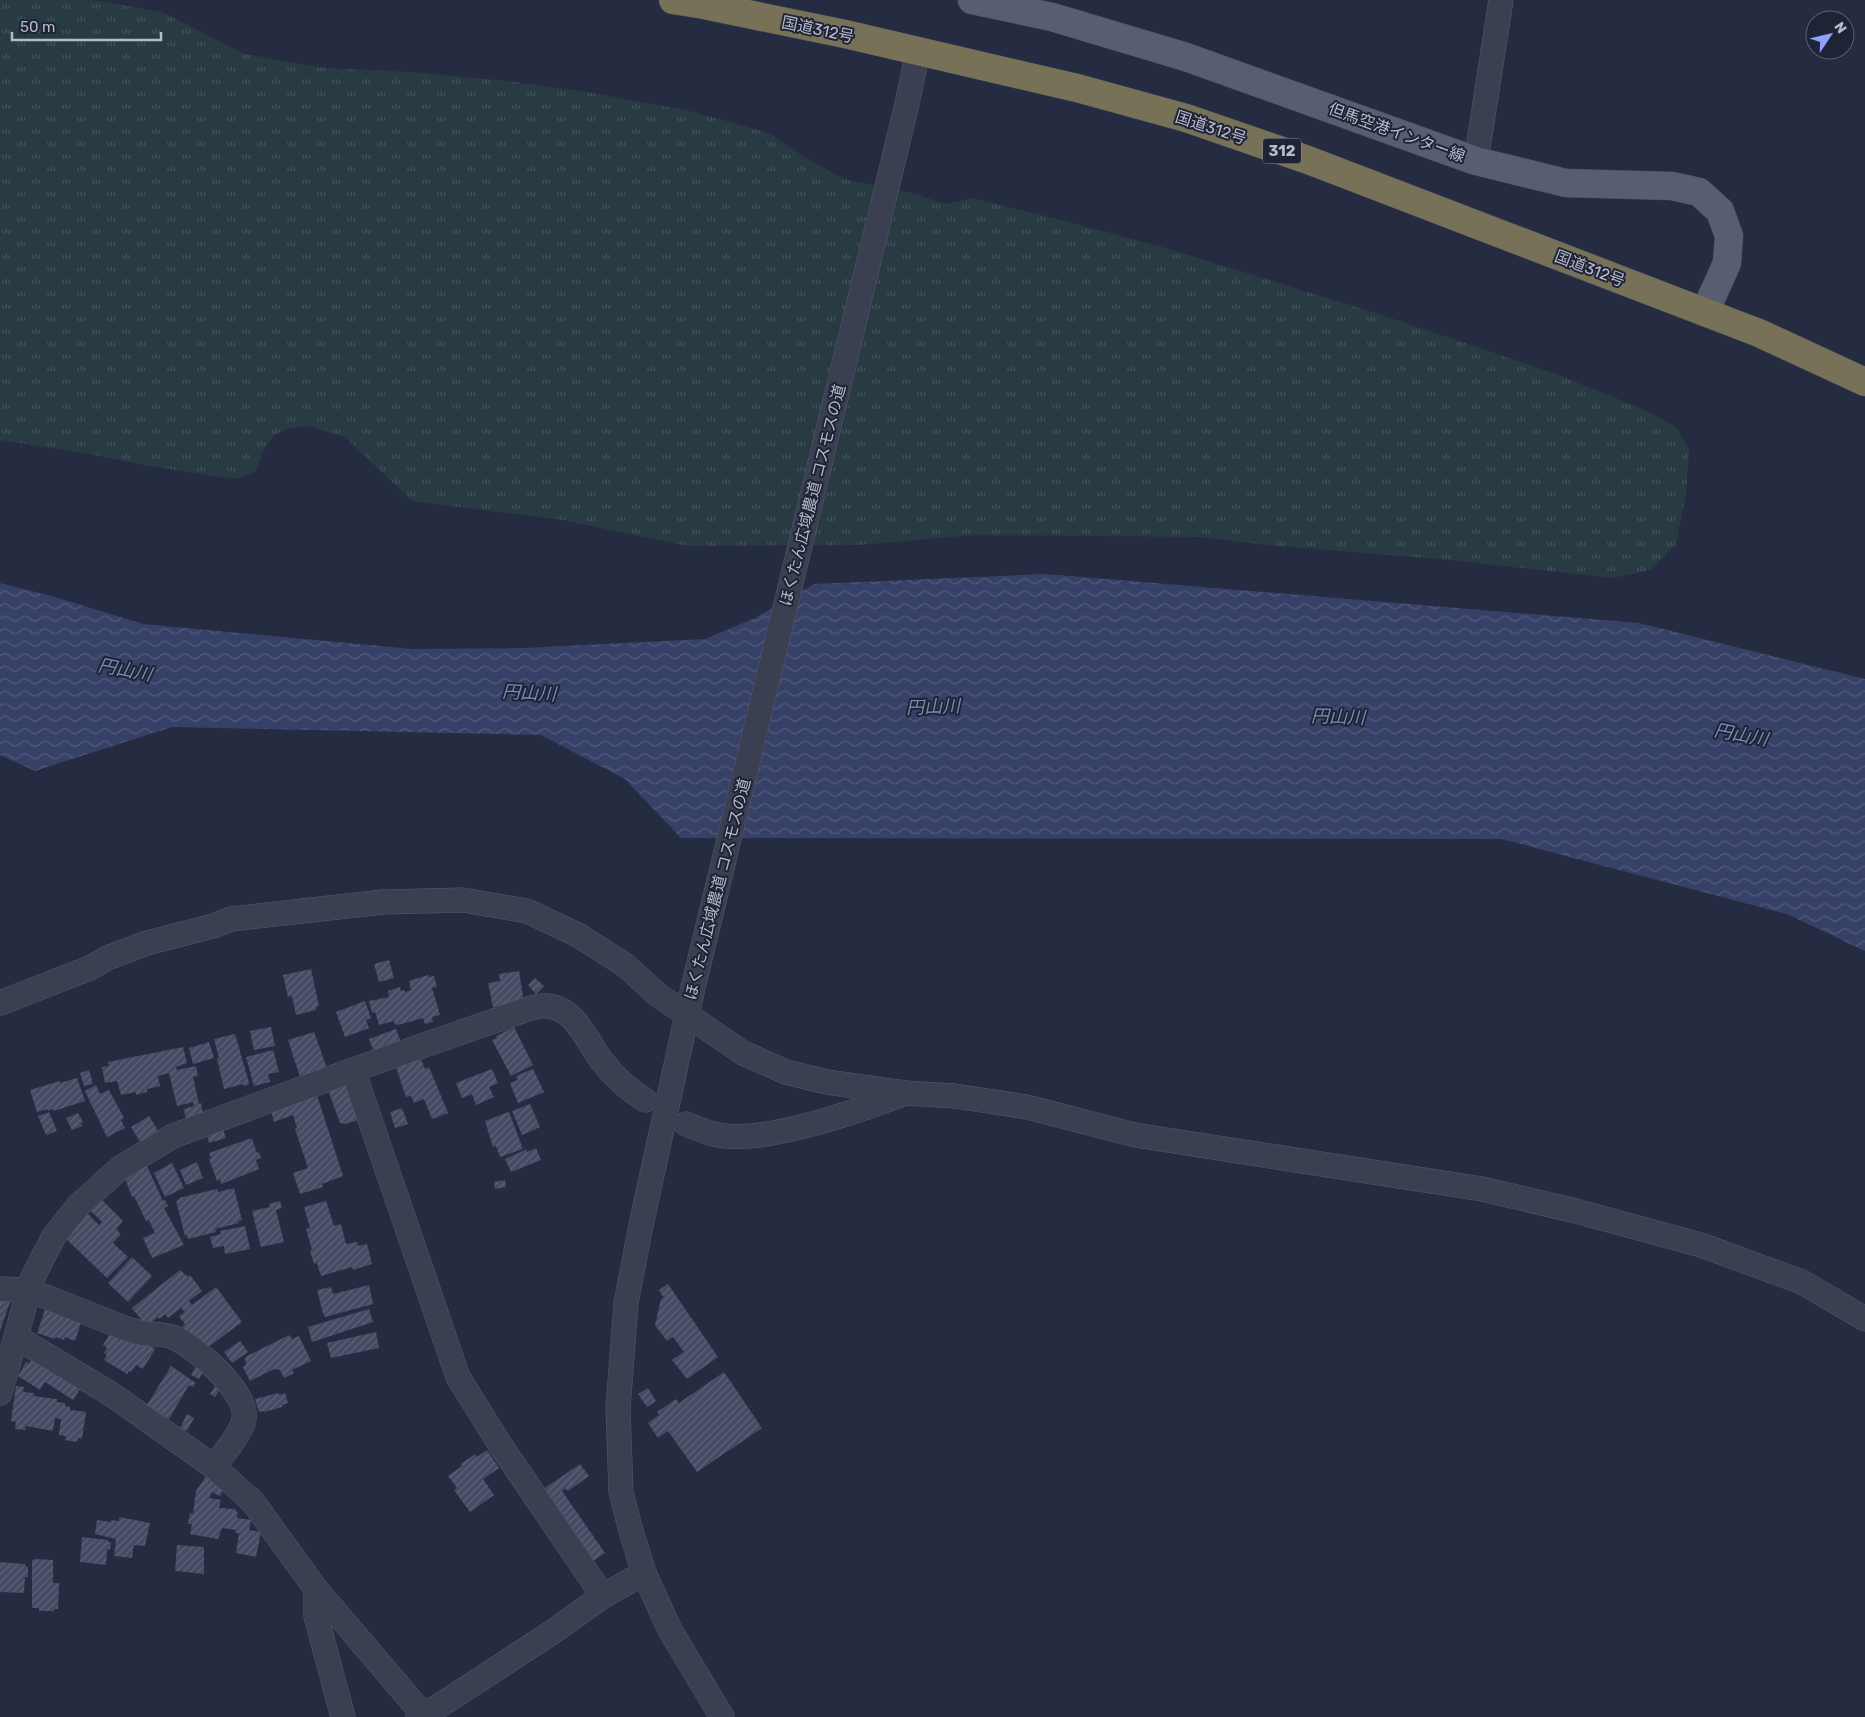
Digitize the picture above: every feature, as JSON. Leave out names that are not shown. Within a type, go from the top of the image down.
[{"type":"highway","name":"国道312号","points":[[673,0],[918,51],[1077,88],[1186,118],[1308,160],[1759,333],[1865,382]]},
{"type":"main road","name":"但馬空港インター線","points":[[972,0],[1052,17],[1186,56],[1476,161],[1566,183],[1672,186],[1699,192],[1720,211],[1729,236],[1727,263],[1704,312]]},
{"type":"street","points":[[1476,161],[1502,0]]},
{"type":"street","name":"ほくたん広域農道 コスモスの道","points":[[722,1717],[670,1630],[644,1573],[630,1531],[621,1492],[618,1409],[626,1303],[641,1224],[689,1003],[907,104],[918,51]]},
{"type":"street","points":[[0,1003],[90,968],[107,958],[148,943],[213,926],[231,919],[376,902],[463,900],[527,911],[578,934],[625,965],[658,995],[689,1003],[743,1053],[786,1072],[827,1082],[905,1093],[955,1096],[1027,1108],[1135,1135],[1482,1189],[1572,1210],[1702,1245],[1802,1282],[1865,1320]]},
{"type":"street","points":[[0,1393],[32,1278],[54,1236],[78,1206],[120,1168],[173,1136],[353,1070],[532,1008],[546,1006],[560,1009],[572,1018],[588,1038],[602,1061],[619,1081],[645,1100]]},
{"type":"street","points":[[353,1070],[458,1377],[499,1443],[603,1596]]},
{"type":"street","points":[[686,1124],[702,1131],[720,1135],[746,1136],[826,1119],[905,1093]]},
{"type":"street","points":[[0,1289],[29,1290],[127,1329],[141,1333],[174,1337],[192,1348],[221,1375],[236,1392],[242,1403],[244,1420],[241,1428],[214,1468]]},
{"type":"street","points":[[16,1337],[111,1394],[214,1468],[253,1502],[316,1590],[421,1714],[436,1708],[554,1631],[603,1596],[644,1573]]},
{"type":"street","points":[[316,1590],[316,1616],[343,1717]]},
{"type":"green space","points":[[0,0],[93,0],[162,12],[245,54],[323,68],[410,72],[498,80],[587,92],[690,111],[769,133],[804,157],[844,179],[911,193],[946,204],[972,198],[1062,220],[1169,249],[1385,316],[1556,374],[1645,410],[1676,427],[1689,449],[1686,494],[1676,544],[1651,570],[1613,578],[1450,560],[1267,545],[1200,537],[975,535],[858,545],[688,546],[563,520],[412,501],[345,437],[307,426],[287,429],[274,435],[263,451],[255,472],[235,479],[0,440]]},
{"type":"water","name":"円山川","points":[[1046,574],[1639,623],[1865,679],[1865,951],[1787,914],[1501,839],[681,838],[625,779],[541,735],[172,727],[35,771],[0,755],[0,583],[55,597],[143,624],[413,649],[525,648],[705,639],[755,618],[814,584]]},
{"type":"building","points":[[389,960],[394,978],[379,982],[374,964]]},
{"type":"building","points":[[311,969],[319,1006],[316,1007],[316,1010],[296,1015],[292,996],[288,997],[283,975]]},
{"type":"building","points":[[519,971],[524,1002],[493,1007],[488,983],[500,981],[499,974]]},
{"type":"building","points":[[428,975],[429,977],[434,976],[437,987],[432,988],[440,1015],[432,1017],[433,1022],[425,1024],[423,1018],[398,1025],[395,1025],[394,1021],[379,1025],[375,1012],[372,1013],[369,1001],[389,997],[388,991],[400,987],[401,991],[411,990],[409,981]]},
{"type":"building","points":[[535,978],[544,986],[536,994],[528,985]]},
{"type":"building","points":[[365,1001],[371,1018],[366,1020],[369,1028],[345,1037],[336,1012]]},
{"type":"building","points":[[271,1027],[275,1046],[254,1050],[250,1031]]},
{"type":"building","points":[[514,1027],[533,1065],[511,1076],[492,1040]]},
{"type":"building","points":[[396,1029],[402,1045],[375,1055],[369,1039]]},
{"type":"building","points":[[314,1032],[329,1074],[302,1083],[288,1040]]},
{"type":"building","points":[[235,1034],[249,1083],[244,1086],[243,1084],[224,1089],[214,1039]]},
{"type":"building","points":[[209,1042],[214,1058],[193,1064],[189,1048]]},
{"type":"building","points":[[183,1047],[187,1063],[176,1067],[177,1070],[196,1066],[198,1076],[193,1077],[199,1104],[201,1103],[203,1118],[186,1121],[184,1109],[194,1106],[193,1102],[177,1106],[169,1073],[158,1076],[160,1086],[147,1089],[147,1092],[136,1095],[136,1092],[121,1095],[117,1081],[105,1083],[102,1067],[109,1066],[108,1062]]},
{"type":"building","points":[[273,1050],[279,1072],[268,1074],[270,1082],[254,1086],[246,1057]]},
{"type":"building","points":[[419,1054],[425,1069],[429,1067],[448,1113],[432,1119],[424,1099],[414,1103],[411,1096],[406,1097],[395,1064]]},
{"type":"building","points":[[492,1069],[498,1083],[489,1087],[494,1097],[476,1105],[472,1094],[462,1098],[456,1083]]},
{"type":"building","points":[[533,1069],[544,1092],[518,1103],[510,1083],[518,1080],[516,1076]]},
{"type":"building","points":[[89,1070],[93,1084],[84,1086],[80,1073]]},
{"type":"building","points":[[77,1078],[85,1101],[54,1111],[53,1109],[48,1111],[48,1109],[37,1112],[30,1090]]},
{"type":"building","points":[[347,1084],[358,1120],[345,1124],[340,1123],[328,1090]]},
{"type":"building","points":[[96,1085],[100,1094],[109,1090],[124,1118],[121,1120],[125,1128],[107,1137],[85,1091]]},
{"type":"building","points":[[317,1095],[343,1176],[322,1184],[323,1187],[300,1194],[293,1173],[308,1168],[295,1129],[297,1128],[293,1115],[274,1122],[271,1110]]},
{"type":"building","points":[[530,1104],[540,1127],[522,1135],[512,1111]]},
{"type":"building","points":[[402,1108],[408,1124],[395,1128],[390,1112]]},
{"type":"building","points":[[49,1112],[57,1131],[46,1135],[38,1116]]},
{"type":"building","points":[[509,1112],[523,1149],[500,1157],[496,1146],[493,1147],[485,1121]]},
{"type":"building","points":[[78,1113],[83,1122],[81,1123],[82,1126],[72,1130],[66,1118]]},
{"type":"building","points":[[149,1116],[160,1134],[142,1145],[131,1127]]},
{"type":"building","points":[[223,1129],[226,1138],[209,1143],[207,1135]]},
{"type":"building","points":[[252,1139],[261,1158],[256,1160],[259,1169],[221,1184],[220,1179],[217,1181],[209,1159],[211,1158],[209,1153]]},
{"type":"building","points":[[536,1148],[541,1160],[511,1172],[505,1159],[527,1149],[527,1152]]},
{"type":"building","points":[[197,1162],[203,1178],[186,1185],[180,1170]]},
{"type":"building","points":[[172,1163],[184,1188],[165,1197],[154,1173]]},
{"type":"building","points":[[147,1166],[163,1201],[165,1200],[168,1206],[164,1208],[184,1245],[152,1258],[143,1238],[155,1233],[149,1220],[146,1221],[134,1196],[132,1197],[124,1176]]},
{"type":"building","points":[[505,1180],[506,1187],[495,1189],[494,1182]]},
{"type":"building","points":[[234,1188],[242,1220],[238,1221],[239,1223],[215,1229],[216,1232],[188,1239],[187,1235],[185,1236],[176,1201],[179,1198],[217,1189],[218,1192]]},
{"type":"building","points":[[100,1198],[123,1221],[116,1229],[121,1234],[113,1243],[128,1257],[107,1278],[64,1237],[87,1213],[99,1225],[102,1222],[89,1209]]},
{"type":"building","points":[[280,1201],[282,1208],[276,1210],[284,1242],[261,1247],[252,1211],[270,1207],[269,1204]]},
{"type":"building","points":[[326,1201],[334,1226],[341,1224],[346,1244],[357,1242],[358,1246],[367,1244],[372,1264],[353,1270],[352,1267],[321,1276],[317,1263],[314,1264],[310,1251],[312,1250],[306,1229],[310,1228],[304,1207]]},
{"type":"building","points":[[245,1226],[250,1249],[225,1254],[224,1246],[213,1248],[210,1237],[221,1234],[220,1231]]},
{"type":"building","points":[[132,1257],[152,1276],[128,1302],[108,1283]]},
{"type":"building","points":[[180,1270],[188,1277],[190,1275],[202,1291],[189,1301],[192,1305],[216,1287],[242,1322],[207,1348],[203,1342],[197,1346],[182,1327],[185,1324],[179,1316],[185,1312],[181,1308],[168,1318],[165,1314],[146,1326],[132,1308]]},
{"type":"building","points":[[668,1284],[718,1357],[687,1379],[672,1360],[684,1352],[673,1337],[667,1341],[655,1325],[661,1299],[664,1298],[659,1290]]},
{"type":"building","points":[[369,1285],[373,1304],[325,1317],[317,1290],[331,1287],[333,1294]]},
{"type":"building","points":[[0,1298],[10,1302],[0,1331]]},
{"type":"building","points":[[47,1304],[83,1317],[75,1341],[65,1337],[64,1340],[56,1337],[55,1339],[37,1333]]},
{"type":"building","points":[[369,1309],[373,1322],[312,1342],[308,1327]]},
{"type":"building","points":[[111,1332],[128,1342],[133,1335],[155,1349],[143,1369],[136,1365],[127,1374],[104,1360],[107,1355],[104,1353],[107,1348],[103,1345]]},
{"type":"building","points":[[376,1332],[379,1348],[331,1358],[327,1343]]},
{"type":"building","points":[[289,1335],[292,1339],[299,1336],[311,1361],[292,1370],[294,1373],[284,1378],[280,1370],[274,1369],[250,1381],[243,1367],[246,1365],[245,1359],[247,1356]]},
{"type":"building","points":[[240,1341],[248,1352],[232,1363],[224,1352]]},
{"type":"building","points":[[31,1360],[82,1386],[73,1400],[45,1382],[40,1390],[18,1376],[26,1362],[29,1363]]},
{"type":"building","points":[[171,1366],[196,1383],[193,1387],[189,1385],[169,1419],[161,1414],[159,1418],[147,1405]]},
{"type":"building","points":[[196,1366],[204,1370],[199,1379],[191,1375]]},
{"type":"building","points":[[724,1372],[762,1428],[697,1472],[668,1431],[658,1438],[648,1423],[659,1415],[657,1412],[676,1399],[679,1403]]},
{"type":"building","points":[[216,1385],[221,1388],[215,1397],[210,1394]]},
{"type":"building","points":[[16,1386],[24,1387],[23,1392],[34,1393],[33,1396],[57,1399],[57,1402],[65,1403],[65,1406],[70,1407],[70,1410],[86,1412],[82,1439],[78,1438],[77,1442],[65,1440],[66,1436],[59,1435],[61,1419],[55,1418],[53,1431],[26,1426],[25,1430],[15,1429],[16,1422],[11,1421]]},
{"type":"building","points":[[648,1388],[656,1401],[647,1407],[638,1394]]},
{"type":"building","points":[[278,1393],[279,1395],[285,1393],[288,1403],[282,1405],[282,1407],[259,1412],[255,1399]]},
{"type":"building","points":[[187,1414],[194,1418],[187,1431],[180,1428]]},
{"type":"building","points":[[487,1450],[499,1468],[483,1479],[494,1495],[470,1512],[454,1490],[457,1488],[448,1476],[475,1454],[477,1457]]},
{"type":"building","points":[[580,1464],[589,1476],[568,1491],[565,1488],[562,1491],[605,1553],[593,1561],[542,1490]]},
{"type":"building","points":[[206,1476],[224,1489],[220,1496],[212,1492],[209,1498],[221,1500],[219,1508],[236,1509],[235,1511],[238,1512],[237,1518],[251,1520],[249,1530],[261,1532],[256,1557],[236,1553],[239,1533],[235,1533],[236,1530],[222,1528],[218,1539],[190,1534],[192,1524],[188,1524],[190,1513],[193,1514],[196,1491]]},
{"type":"building","points":[[119,1517],[150,1523],[145,1546],[134,1545],[132,1558],[114,1556],[116,1539],[95,1534],[97,1520],[119,1521]]},
{"type":"building","points":[[82,1537],[111,1542],[110,1550],[107,1549],[106,1565],[80,1562]]},
{"type":"building","points":[[177,1545],[204,1547],[204,1574],[175,1571]]},
{"type":"building","points":[[32,1560],[53,1560],[53,1583],[59,1583],[58,1609],[54,1609],[54,1611],[39,1611],[39,1608],[32,1608]]},
{"type":"building","points":[[0,1562],[25,1564],[28,1567],[28,1577],[25,1577],[24,1593],[0,1592]]}]
